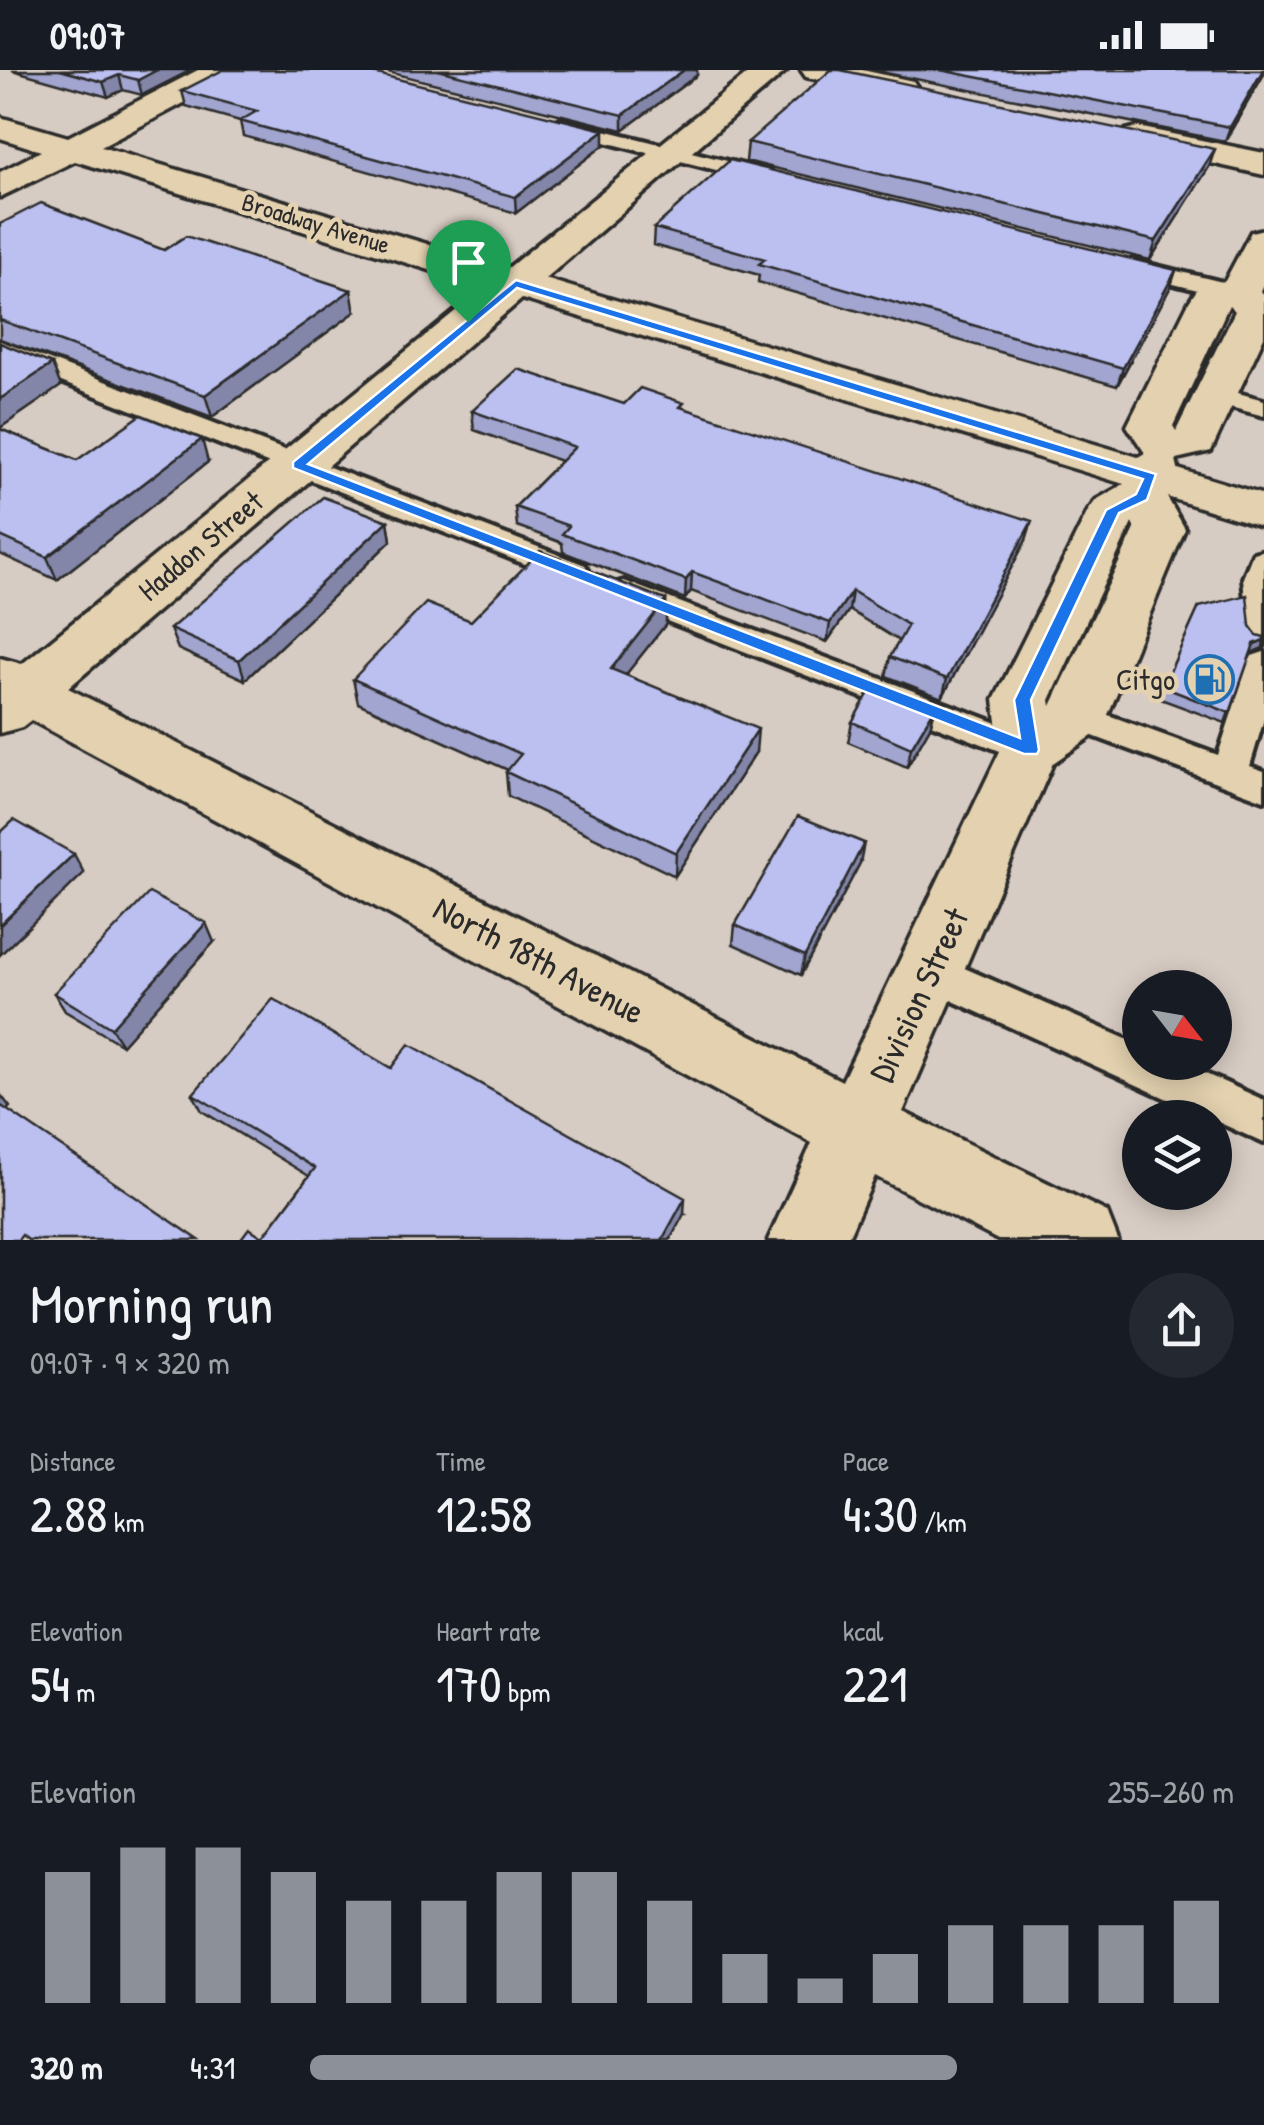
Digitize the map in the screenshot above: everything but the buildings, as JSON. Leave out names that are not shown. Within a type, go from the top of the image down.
[{"type":"street","points":[[0,186],[222,70]]},
{"type":"street","name":"Haddon Street","points":[[9,694],[298,465],[772,70]]},
{"type":"street","points":[[817,70],[934,94]]},
{"type":"street","name":"Broadway Avenue","points":[[0,126],[1264,511]]},
{"type":"street","points":[[1108,131],[1264,164]]},
{"type":"street","points":[[1152,474],[1195,441],[1256,309],[1240,293],[1264,240]]},
{"type":"street","name":"Division Street","points":[[807,1240],[930,971],[1160,529],[1150,426],[1214,294],[1240,293]]},
{"type":"street","name":"North 18th Avenue","points":[[9,694],[1079,1240]]},
{"type":"lane","points":[[536,119],[785,181]]},
{"type":"lane","points":[[1106,260],[1240,293]]},
{"type":"lane","points":[[0,349],[298,465],[1054,733],[1230,774],[1264,786]]},
{"type":"lane","points":[[1216,395],[1264,408]]},
{"type":"lane","points":[[1264,560],[1258,578],[1264,634]]},
{"type":"lane","points":[[1230,774],[1264,664]]},
{"type":"lane","points":[[930,971],[1264,1122]]},
{"type":"place","name":"Citgo","points":[[1210,680]]},
{"type":"route","points":[[516,284],[1151,477],[1142,497],[1113,510],[1022,700],[1030,750],[298,465],[468,322],[516,284]]}]
